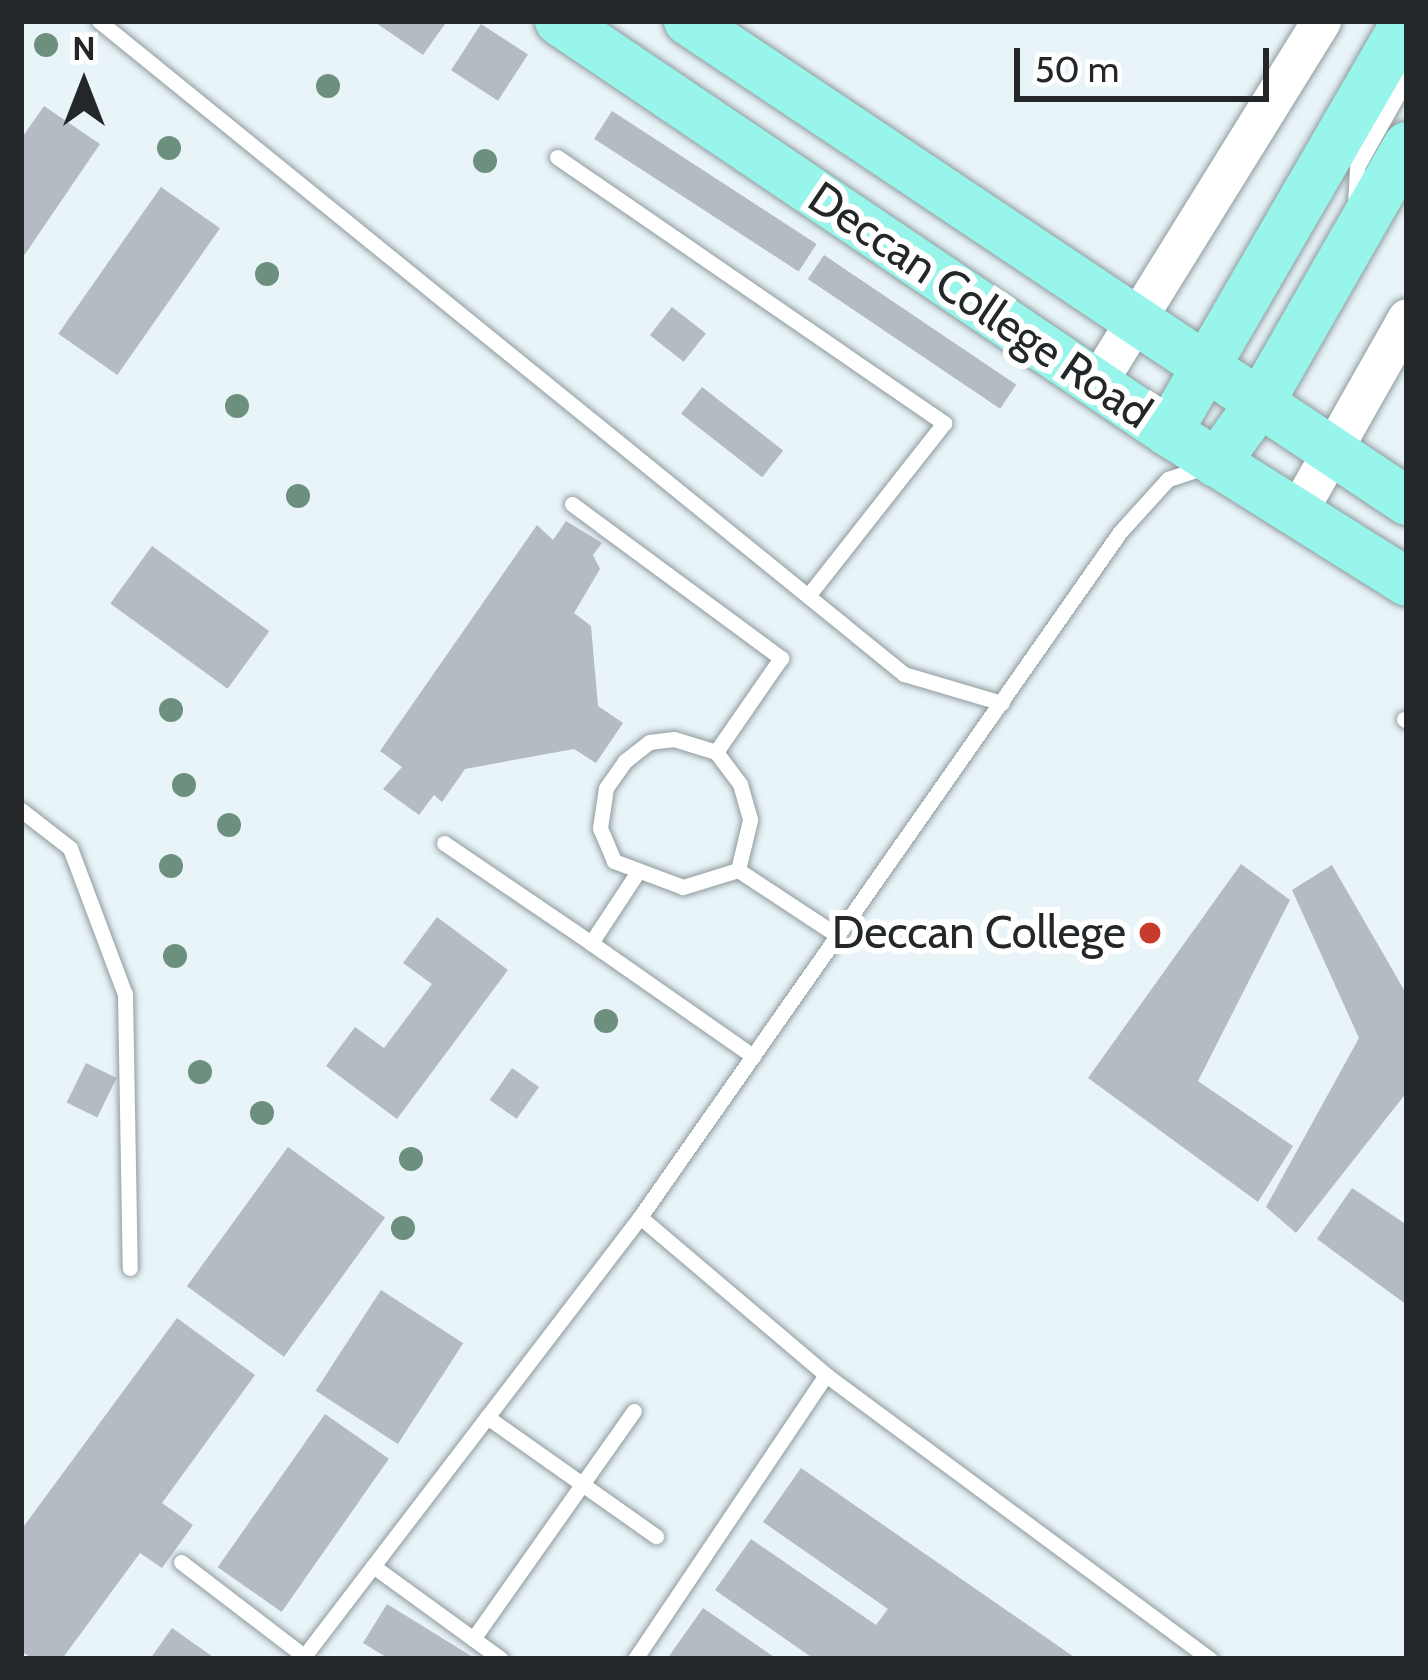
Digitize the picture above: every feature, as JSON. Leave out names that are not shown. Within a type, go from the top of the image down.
[{"type":"main road","name":"Deccan College Road","points":[[559,21],[1096,383],[1168,455],[1216,463],[1407,582]]},
{"type":"main road","name":"Deccan College Road","points":[[688,21],[1136,326],[1261,401],[1407,501]]},
{"type":"main road","points":[[1168,455],[1204,367],[1406,21]]},
{"type":"main road","points":[[1216,463],[1261,401],[1407,146]]},
{"type":"street","points":[[1096,383],[1136,326],[1321,21]]},
{"type":"street","points":[[1296,514],[1407,319]]},
{"type":"lane","points":[[99,21],[904,674],[1002,704]]},
{"type":"lane","points":[[1353,239],[1357,167],[1407,78]]},
{"type":"lane","points":[[557,157],[944,423],[808,596]]},
{"type":"lane","points":[[1307,197],[1357,167]]},
{"type":"lane","points":[[181,1562],[303,1657],[640,1217],[1002,704],[1168,455]]},
{"type":"lane","points":[[572,504],[781,658],[716,752]]},
{"type":"lane","points":[[674,739],[716,752],[740,784],[750,820],[738,870],[683,887],[637,874],[614,861],[600,828],[606,788],[650,742],[674,739]]},
{"type":"lane","points":[[21,810],[70,848],[125,994],[130,1268]]},
{"type":"lane","points":[[444,843],[753,1056]]},
{"type":"lane","points":[[738,870],[838,936]]},
{"type":"lane","points":[[591,943],[637,874]]},
{"type":"lane","points":[[640,1217],[826,1375],[1210,1659]]},
{"type":"lane","points":[[635,1659],[826,1375]]},
{"type":"lane","points":[[473,1639],[634,1411]]},
{"type":"lane","points":[[487,1417],[656,1536]]},
{"type":"lane","points":[[373,1566],[501,1659]]},
{"type":"building","points":[[373,21],[447,21],[423,55]]},
{"type":"building","points":[[481,24],[528,54],[498,101],[451,70]]},
{"type":"building","points":[[44,106],[100,144],[21,260],[21,139]]},
{"type":"building","points":[[612,111],[817,244],[799,272],[594,139]]},
{"type":"building","points":[[161,187],[220,228],[117,375],[58,334]]},
{"type":"building","points":[[824,255],[1016,385],[1000,409],[808,279]]},
{"type":"building","points":[[672,307],[706,333],[684,362],[650,335]]},
{"type":"building","points":[[702,387],[783,450],[762,477],[681,414]]},
{"type":"building","points":[[566,521],[602,543],[593,555],[600,569],[574,613],[591,626],[598,706],[623,723],[596,763],[574,749],[465,769],[442,802],[434,795],[419,815],[383,789],[402,767],[380,751],[537,525],[553,540]]},
{"type":"building","points":[[152,546],[269,631],[228,689],[110,603]]},
{"type":"building","points":[[1241,864],[1290,900],[1198,1081],[1293,1146],[1258,1202],[1088,1078]]},
{"type":"building","points":[[1332,865],[1407,995],[1407,1092],[1296,1233],[1266,1207],[1359,1038],[1292,890]]},
{"type":"building","points":[[437,917],[508,970],[397,1119],[326,1066],[355,1027],[384,1048],[432,984],[403,963]]},
{"type":"building","points":[[86,1063],[117,1078],[97,1117],[67,1103]]},
{"type":"building","points":[[512,1068],[539,1087],[517,1119],[490,1100]]},
{"type":"building","points":[[288,1147],[385,1218],[284,1357],[187,1286]]},
{"type":"building","points":[[1352,1188],[1407,1225],[1407,1305],[1317,1239]]},
{"type":"building","points":[[381,1290],[463,1343],[398,1444],[316,1391]]},
{"type":"building","points":[[177,1318],[255,1375],[162,1503],[193,1525],[162,1568],[140,1553],[62,1659],[33,1659],[21,1651],[21,1530]]},
{"type":"building","points":[[325,1414],[389,1459],[282,1612],[218,1567]]},
{"type":"building","points":[[801,1468],[1077,1659],[814,1659],[715,1590],[751,1539],[876,1625],[888,1609],[763,1522]]},
{"type":"building","points":[[387,1604],[476,1659],[389,1659],[363,1643]]},
{"type":"building","points":[[703,1608],[777,1659],[667,1659]]},
{"type":"building","points":[[172,1628],[216,1659],[150,1659]]},
{"type":"place","name":"Deccan College","points":[[1150,933]]}]
